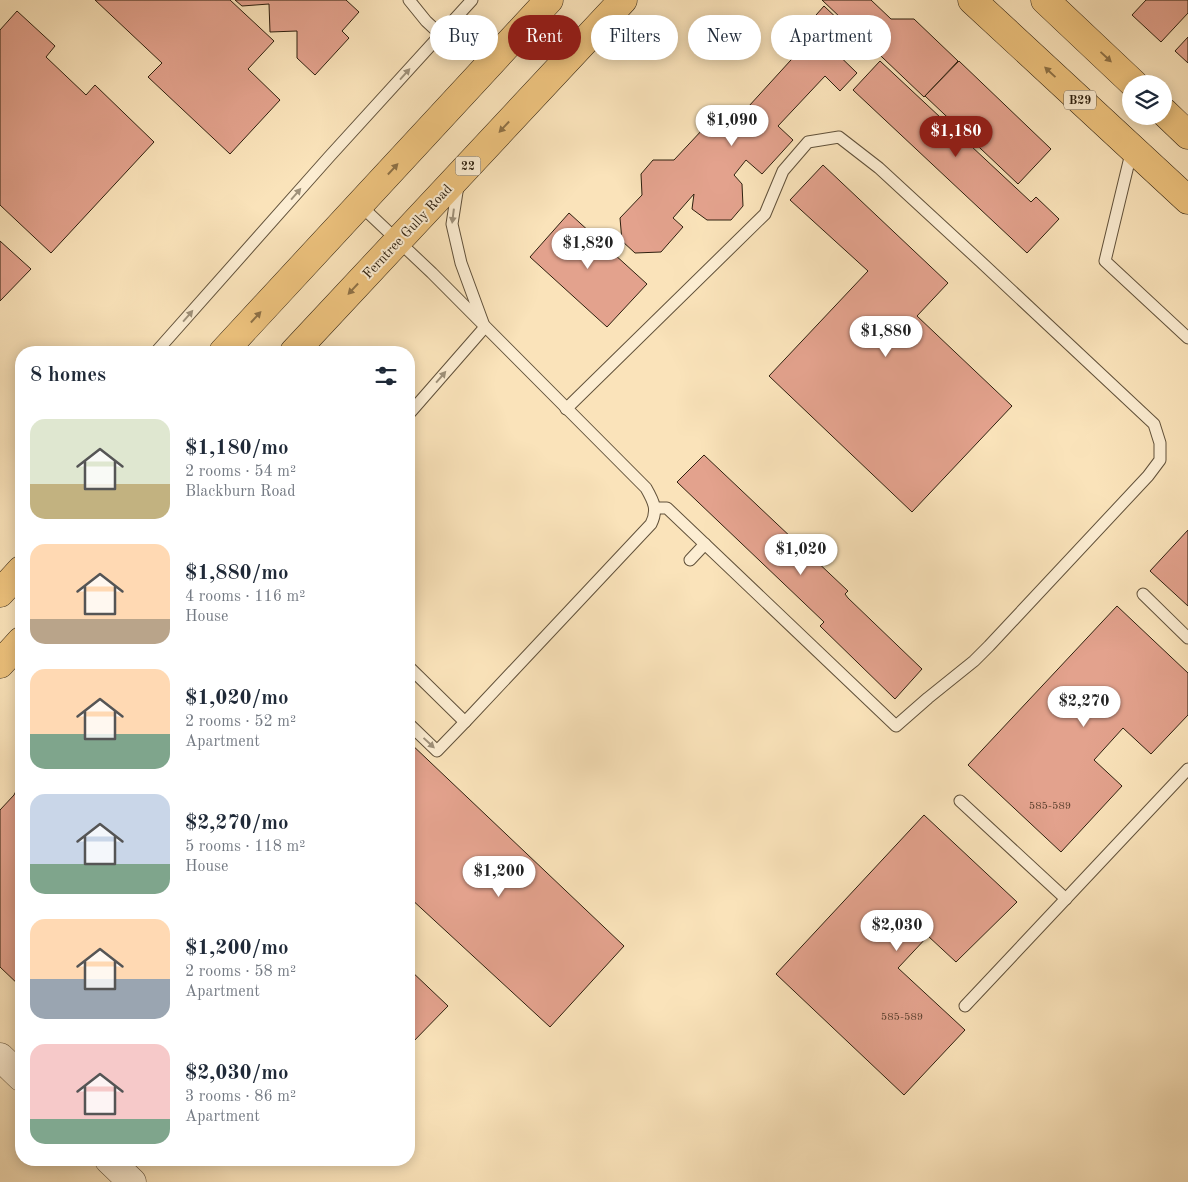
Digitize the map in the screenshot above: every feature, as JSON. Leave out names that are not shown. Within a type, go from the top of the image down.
[{"type":"main road","points":[[229,346],[549,0]]},
{"type":"main road","name":"Ferntree Gully Road","points":[[300,346],[623,0]]},
{"type":"main road","name":"B29","points":[[972,0],[1188,200]]},
{"type":"main road","points":[[1045,0],[1124,75]]},
{"type":"main road","points":[[1172,120],[1188,135]]},
{"type":"main road","points":[[0,593],[15,577]]},
{"type":"main road","points":[[0,664],[15,648]]},
{"type":"street","points":[[0,1057],[15,1071]]},
{"type":"street","points":[[115,1166],[132,1182]]},
{"type":"lane","points":[[409,0],[430,23]]},
{"type":"lane","points":[[459,15],[472,0]]},
{"type":"lane","points":[[161,346],[329,157],[430,47]]},
{"type":"lane","points":[[566,409],[764,214],[783,171],[808,142],[839,137],[887,175],[1154,424],[1160,443],[1160,460],[1115,512],[974,661],[896,726],[667,508],[655,508]]},
{"type":"lane","points":[[1132,148],[1105,261],[1188,338]]},
{"type":"lane","points":[[465,170],[457,192],[452,224],[461,262],[485,327]]},
{"type":"lane","points":[[360,205],[399,241],[646,488],[655,508],[651,524],[437,751],[415,730]]},
{"type":"lane","points":[[415,407],[485,327]]},
{"type":"lane","points":[[690,560],[705,544]]},
{"type":"lane","points":[[1143,594],[1188,638]]},
{"type":"lane","points":[[415,673],[465,722]]},
{"type":"lane","points":[[965,1006],[1188,769]]},
{"type":"lane","points":[[960,801],[1066,899]]},
{"type":"building","points":[[95,0],[230,0],[274,41],[248,69],[280,100],[230,154],[148,77],[162,63]]},
{"type":"building","points":[[235,0],[346,0],[359,12],[342,31],[349,38],[315,75],[297,58],[297,31],[270,32],[269,4],[242,6]]},
{"type":"building","points":[[822,0],[871,0],[887,15],[838,15]]},
{"type":"building","points":[[1146,0],[1188,0],[1188,13],[1161,42],[1132,15]]},
{"type":"building","points":[[824,6],[834,15],[816,15]]},
{"type":"building","points":[[17,11],[55,46],[46,57],[86,95],[95,85],[154,142],[51,253],[0,205],[0,30]]},
{"type":"building","points":[[891,19],[914,19],[958,61],[924,97],[885,60],[891,60]]},
{"type":"building","points":[[1188,37],[1188,63],[1175,51]]},
{"type":"building","points":[[791,60],[844,60],[857,73],[840,91],[825,76],[778,126],[793,140],[762,174],[746,160],[734,175],[742,184],[743,206],[731,220],[707,220],[692,209],[694,194],[673,218],[683,227],[661,252],[635,253],[622,241],[620,218],[642,195],[641,174],[653,160],[674,160],[703,129],[728,129]]},
{"type":"building","points":[[880,61],[1031,202],[1036,197],[1059,219],[1027,253],[853,90]]},
{"type":"building","points":[[959,61],[1051,149],[1018,184],[925,96]]},
{"type":"building","points":[[823,165],[948,283],[917,316],[1012,406],[912,512],[769,376],[868,271],[790,200]]},
{"type":"building","points":[[569,213],[647,284],[607,327],[530,257]]},
{"type":"building","points":[[0,241],[31,269],[0,301]]},
{"type":"building","points":[[704,455],[848,591],[845,594],[848,598],[922,669],[895,699],[820,626],[824,622],[677,482]]},
{"type":"building","points":[[1188,530],[1188,606],[1150,571]]},
{"type":"building","points":[[1117,606],[1188,673],[1188,715],[1151,754],[1123,728],[1094,760],[1122,786],[1061,852],[968,765]]},
{"type":"building","points":[[415,748],[624,946],[550,1027],[415,903]]},
{"type":"building","points":[[15,793],[15,981],[0,967],[0,810]]},
{"type":"building","points":[[924,815],[1017,902],[956,962],[928,936],[898,968],[965,1030],[904,1095],[776,974]]},
{"type":"building","points":[[415,975],[448,1006],[415,1040]]}]
